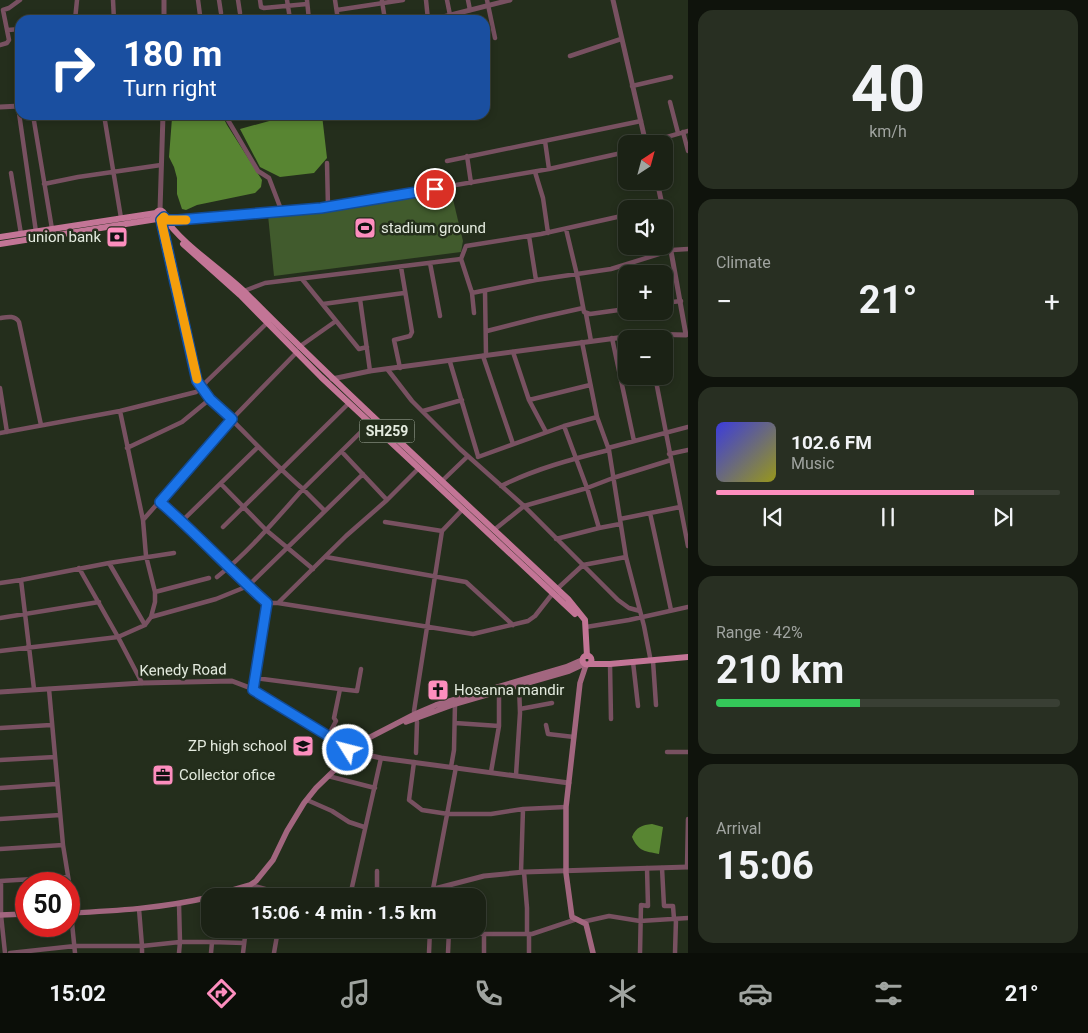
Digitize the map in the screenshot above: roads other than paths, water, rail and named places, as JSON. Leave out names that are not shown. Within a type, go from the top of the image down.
[{"type":"main road","points":[[0,244],[121,218],[161,217]]},
{"type":"main road","points":[[0,237],[52,229],[84,227],[161,217]]},
{"type":"main road","name":"SH259","points":[[161,217],[174,231],[244,291],[298,350]]},
{"type":"main road","name":"SH259","points":[[161,217],[171,233],[240,295],[419,468],[555,591],[574,612],[583,626],[586,661]]},
{"type":"main road","name":"SH259","points":[[330,381],[349,403],[442,481],[494,530],[584,620],[586,627]]},
{"type":"main road","points":[[586,627],[586,661],[580,683],[566,808],[566,870],[572,917],[586,924],[593,953]]},
{"type":"main road","points":[[415,716],[569,671],[586,661],[610,664],[634,662],[688,652]]},
{"type":"main road","points":[[243,888],[250,886],[256,881],[268,866],[307,800],[352,750],[415,716],[455,699],[586,661],[688,657]]},
{"type":"main road","points":[[80,912],[139,909],[201,899]]},
{"type":"main road","points":[[1,915],[15,914]]},
{"type":"street","points":[[8,0],[9,8]]},
{"type":"street","points":[[0,45],[7,43],[9,40],[8,30],[1,10],[9,8],[20,0]]},
{"type":"street","points":[[76,15],[77,0]]},
{"type":"street","points":[[113,0],[114,15]]},
{"type":"street","points":[[164,0],[164,15]]},
{"type":"street","points":[[198,0],[200,15]]},
{"type":"street","points":[[219,0],[221,13]]},
{"type":"street","points":[[238,0],[240,13]]},
{"type":"street","points":[[260,0],[261,6],[264,8],[288,7],[307,2],[308,15]]},
{"type":"street","points":[[287,0],[289,15]]},
{"type":"street","points":[[335,0],[338,15]]},
{"type":"street","points":[[337,10],[382,1],[403,0]]},
{"type":"street","points":[[426,0],[428,15]]},
{"type":"street","points":[[447,0],[450,15]]},
{"type":"street","points":[[468,0],[470,10]]},
{"type":"street","points":[[453,15],[488,3],[510,0]]},
{"type":"street","points":[[613,0],[644,135]]},
{"type":"street","points":[[382,1],[384,15]]},
{"type":"street","points":[[488,3],[495,38]]},
{"type":"street","points":[[8,30],[15,29]]},
{"type":"street","points":[[570,56],[621,39]]},
{"type":"street","points":[[632,86],[671,77]]},
{"type":"street","points":[[670,102],[683,132],[688,151]]},
{"type":"street","points":[[0,107],[15,106]]},
{"type":"street","points":[[21,120],[36,232]]},
{"type":"street","points":[[34,120],[52,229]]},
{"type":"street","points":[[105,120],[121,218]]},
{"type":"street","points":[[163,120],[161,217],[163,234],[197,381],[210,399],[325,511]]},
{"type":"street","points":[[228,120],[258,171],[269,178],[282,212]]},
{"type":"street","points":[[447,160],[641,121]]},
{"type":"street","points":[[545,140],[549,169]]},
{"type":"street","points":[[161,217],[282,212],[328,207],[535,172],[618,154]]},
{"type":"street","points":[[467,156],[471,183]]},
{"type":"street","points":[[326,163],[328,207]]},
{"type":"street","points":[[44,184],[161,165]]},
{"type":"street","points":[[535,172],[543,198],[548,233]]},
{"type":"street","points":[[11,173],[21,234]]},
{"type":"street","points":[[474,313],[472,293],[461,259],[466,246],[548,233],[618,217]]},
{"type":"street","points":[[566,229],[578,275],[591,341]]},
{"type":"street","points":[[529,236],[536,280]]},
{"type":"street","points":[[673,250],[688,249]]},
{"type":"street","points":[[472,293],[536,280],[611,269],[656,255]]},
{"type":"street","points":[[673,255],[687,335],[673,335]]},
{"type":"street","points":[[244,291],[265,283],[461,259]]},
{"type":"street","points":[[430,263],[440,316]]},
{"type":"street","points":[[400,368],[394,340],[410,336],[412,332],[401,267]]},
{"type":"street","points":[[302,278],[359,350],[367,347]]},
{"type":"street","points":[[485,291],[487,331],[484,356],[514,444]]},
{"type":"street","points":[[323,304],[404,293]]},
{"type":"street","points":[[360,299],[370,372]]},
{"type":"street","points":[[673,302],[681,301]]},
{"type":"street","points":[[487,331],[583,308]]},
{"type":"street","points":[[586,314],[618,310]]},
{"type":"street","points":[[0,318],[17,318],[19,322],[41,425]]},
{"type":"street","points":[[142,520],[232,419],[298,350],[336,321]]},
{"type":"street","points":[[0,433],[120,410],[196,392],[267,323]]},
{"type":"street","points":[[612,338],[634,440]]},
{"type":"street","points":[[330,381],[370,372],[618,338]]},
{"type":"street","points":[[582,342],[597,416],[608,449],[626,557],[651,658],[656,705]]},
{"type":"street","points":[[513,352],[529,400],[546,432]]},
{"type":"street","points":[[450,362],[478,456]]},
{"type":"street","points":[[388,370],[423,411],[468,456],[524,506],[622,603],[629,608],[640,611]]},
{"type":"street","points":[[529,400],[590,385]]},
{"type":"street","points":[[657,385],[688,546]]},
{"type":"street","points":[[0,388],[7,432]]},
{"type":"street","points":[[127,448],[182,422],[210,399]]},
{"type":"street","points":[[423,411],[462,400]]},
{"type":"street","points":[[223,527],[349,403]]},
{"type":"street","points":[[0,650],[118,637],[145,624],[151,617],[155,602],[155,592],[146,556],[142,520],[120,410]]},
{"type":"street","points":[[473,460],[478,456],[597,416]]},
{"type":"street","points":[[217,577],[266,530],[303,489],[373,422]]},
{"type":"street","points":[[564,426],[587,488],[598,528]]},
{"type":"street","points":[[501,486],[520,476],[576,458],[634,440],[688,427]]},
{"type":"street","points":[[182,521],[258,447]]},
{"type":"street","points":[[669,454],[688,450]]},
{"type":"street","points":[[342,452],[387,500]]},
{"type":"street","points":[[442,481],[468,456]]},
{"type":"street","points":[[494,530],[524,506],[587,488],[671,460]]},
{"type":"street","points":[[278,603],[419,468]]},
{"type":"street","points":[[151,617],[216,599],[248,586],[363,474]]},
{"type":"street","points":[[221,484],[266,530],[313,569]]},
{"type":"street","points":[[160,502],[267,603],[278,603],[473,634],[528,621],[535,616],[555,591],[583,565],[626,557]]},
{"type":"street","points":[[556,539],[650,513],[680,507]]},
{"type":"street","points":[[416,753],[415,716],[442,531],[463,509]]},
{"type":"street","points":[[650,513],[671,610]]},
{"type":"street","points":[[385,522],[442,531]]},
{"type":"street","points":[[0,583],[146,556],[174,553]]},
{"type":"street","points":[[326,556],[466,582],[513,625]]},
{"type":"street","points":[[109,563],[145,624]]},
{"type":"street","points":[[79,568],[142,683]]},
{"type":"street","points":[[155,592],[209,578]]},
{"type":"street","points":[[21,580],[34,689]]},
{"type":"street","points":[[0,618],[99,602]]},
{"type":"street","points":[[253,690],[267,603]]},
{"type":"street","points":[[586,627],[642,618],[688,607]]},
{"type":"street","points":[[634,662],[638,706]]},
{"type":"street","points":[[610,664],[611,718]]},
{"type":"street","points":[[255,678],[357,691],[361,670]]},
{"type":"street","name":"Kenedy Road","points":[[0,692],[142,683],[232,681],[253,690],[352,750],[381,758],[570,783]]},
{"type":"street","points":[[516,775],[520,709],[519,686]]},
{"type":"street","points":[[48,689],[56,784],[67,872]]},
{"type":"street","points":[[328,736],[336,721],[334,718],[340,689]]},
{"type":"street","points":[[491,772],[499,726],[499,691]]},
{"type":"street","points":[[520,709],[552,703]]},
{"type":"street","points":[[432,888],[448,814],[453,767],[456,704]]},
{"type":"street","points":[[455,723],[499,726]]},
{"type":"street","points":[[0,728],[51,724]]},
{"type":"street","points":[[546,725],[548,734],[556,737],[574,737]]},
{"type":"street","points":[[667,752],[688,752]]},
{"type":"street","points":[[0,760],[55,757]]},
{"type":"street","points":[[352,888],[364,826],[381,758]]},
{"type":"street","points":[[414,762],[409,800],[422,810],[448,814],[491,814],[523,809],[566,808]]},
{"type":"street","points":[[328,776],[374,788]]},
{"type":"street","points":[[0,788],[56,784]]},
{"type":"street","points":[[307,800],[332,811],[349,822],[364,826]]},
{"type":"street","points":[[523,809],[522,872],[530,953]]},
{"type":"street","points":[[0,819],[60,815]]},
{"type":"street","points":[[444,888],[484,876],[522,872],[688,867],[688,819]]},
{"type":"street","points":[[0,849],[63,845]]},
{"type":"street","points":[[640,953],[641,905],[648,906],[649,900],[647,868]]},
{"type":"street","points":[[662,868],[664,906],[673,906],[675,919],[675,953]]},
{"type":"street","points":[[377,871],[377,888]]},
{"type":"street","points":[[5,953],[0,881],[15,880]]},
{"type":"street","points":[[250,886],[256,888]]},
{"type":"street","points":[[179,904],[179,953]]},
{"type":"street","points":[[139,909],[142,953]]},
{"type":"street","points":[[486,934],[528,934],[579,921],[609,916],[640,922],[688,918]]},
{"type":"street","points":[[74,937],[75,953]]},
{"type":"street","points":[[243,953],[245,938]]},
{"type":"street","points":[[274,953],[277,938]]},
{"type":"street","points":[[430,938],[430,953]]},
{"type":"street","points":[[448,953],[449,938]]},
{"type":"street","points":[[484,938],[484,953]]},
{"type":"street","points":[[10,953],[75,946],[142,946],[180,942],[244,943]]},
{"type":"street","points":[[211,953],[212,942]]},
{"type":"place","name":"stadium ground","points":[[365,228]]},
{"type":"place","name":"union bank","points":[[117,237]]},
{"type":"place","name":"Hosanna mandir","points":[[438,690]]},
{"type":"place","name":"ZP high school","points":[[303,746]]},
{"type":"place","name":"Collector ofice","points":[[163,775]]}]
